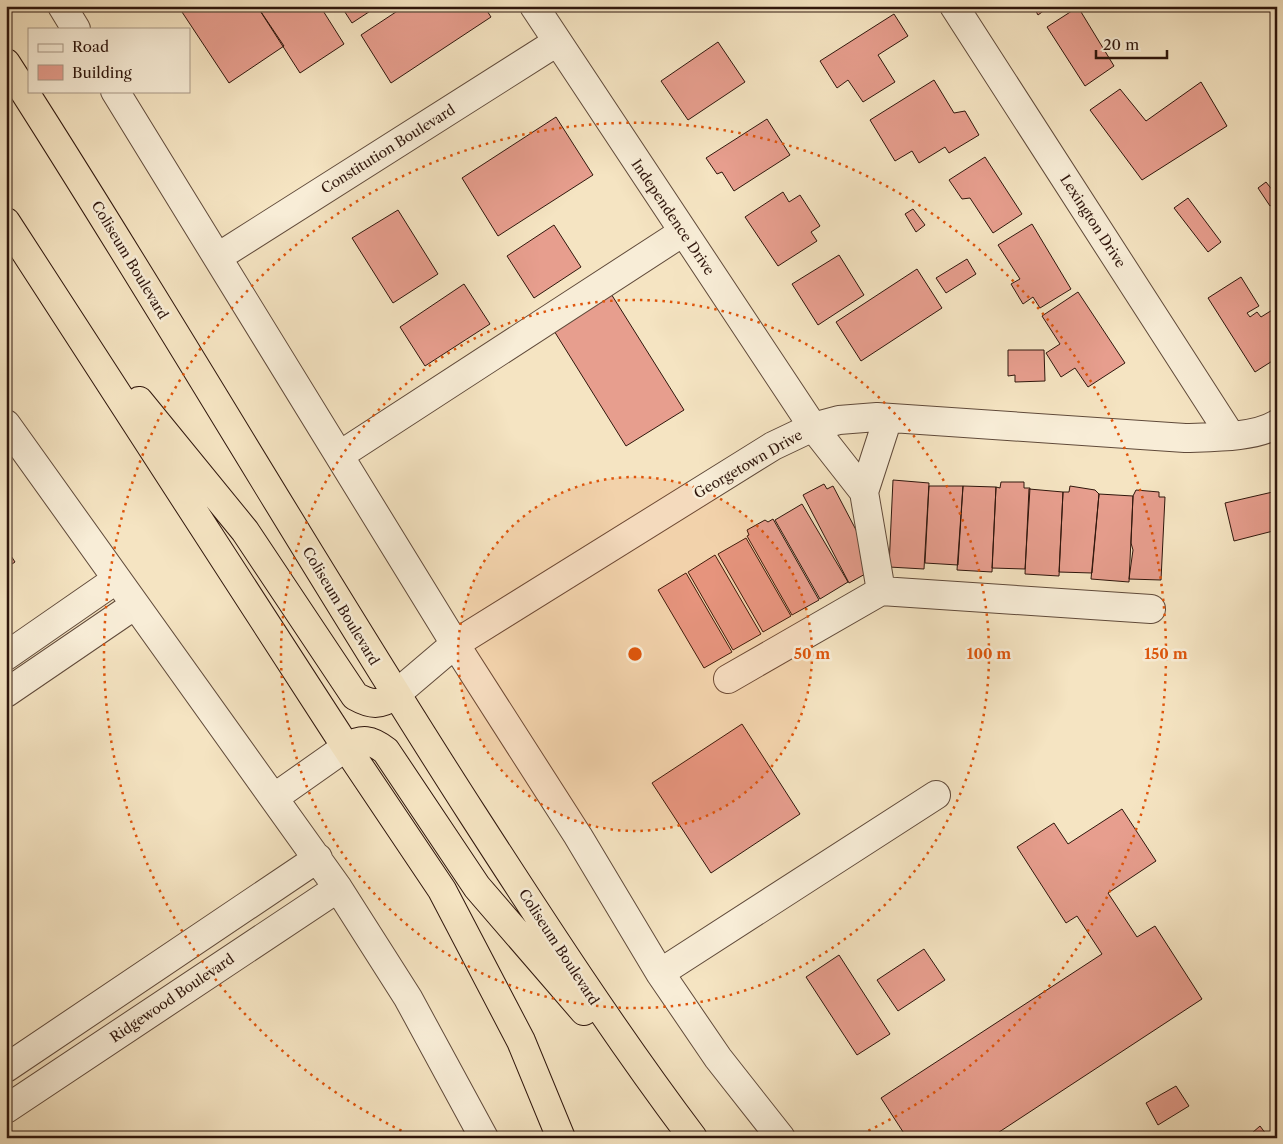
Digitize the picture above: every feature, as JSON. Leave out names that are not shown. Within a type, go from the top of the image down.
[{"type":"highway","name":"Coliseum Boulevard","points":[[6,62],[74,168],[395,695],[618,1037],[688,1130]]},
{"type":"highway","points":[[6,222],[346,747],[442,890],[521,1041],[561,1138]]},
{"type":"highway","points":[[58,303],[245,531],[355,696],[376,705],[386,702],[395,695]]},
{"type":"highway","points":[[346,747],[356,741],[366,740],[376,743],[386,751],[491,906],[688,1130]]},
{"type":"street","points":[[62,6],[75,28]]},
{"type":"street","name":"Independence Drive","points":[[534,6],[813,427],[864,492]]},
{"type":"street","name":"Lexington Drive","points":[[954,6],[1231,436]]},
{"type":"street","name":"Constitution Boulevard","points":[[218,256],[557,42]]},
{"type":"street","points":[[116,92],[455,644],[578,836],[660,973],[718,1058],[781,1138]]},
{"type":"street","points":[[340,455],[683,232]]},
{"type":"street","points":[[881,591],[864,492],[888,418]]},
{"type":"street","name":"Georgetown Drive","points":[[395,695],[455,644],[773,446],[813,427],[839,420],[888,418],[1185,438],[1231,436],[1270,428],[1277,424]]},
{"type":"street","points":[[6,424],[318,858],[408,998],[484,1138]]},
{"type":"street","points":[[6,656],[117,579]]},
{"type":"street","points":[[728,679],[881,591],[1151,609]]},
{"type":"street","points":[[6,692],[135,605]]},
{"type":"street","points":[[275,797],[346,747]]},
{"type":"street","points":[[660,973],[936,796]]},
{"type":"street","points":[[6,1068],[318,858]]},
{"type":"street","name":"Ridgewood Boulevard","points":[[6,1109],[338,888]]},
{"type":"building","points":[[190,6],[257,6],[284,46],[229,83],[182,12]]},
{"type":"building","points":[[257,6],[320,6],[344,44],[300,73]]},
{"type":"building","points":[[341,6],[378,6],[352,23]]},
{"type":"building","points":[[405,6],[484,6],[491,17],[391,83],[361,35]]},
{"type":"building","points":[[832,6],[843,6],[835,11]]},
{"type":"building","points":[[1033,6],[1050,6],[1038,15]]},
{"type":"building","points":[[1078,7],[1114,66],[1085,86],[1047,27]]},
{"type":"building","points":[[894,14],[908,36],[878,55],[895,82],[863,102],[848,80],[837,88],[820,61]]},
{"type":"building","points":[[718,42],[745,82],[688,120],[661,81]]},
{"type":"building","points":[[934,80],[954,113],[965,111],[979,135],[949,153],[945,147],[919,163],[912,151],[895,161],[870,120]]},
{"type":"building","points":[[1201,82],[1227,126],[1142,180],[1090,110],[1120,89],[1146,121]]},
{"type":"building","points":[[556,117],[593,175],[498,236],[462,178]]},
{"type":"building","points":[[767,119],[790,155],[734,191],[722,172],[717,174],[706,158]]},
{"type":"building","points":[[985,157],[1022,214],[993,233],[970,198],[962,199],[949,180]]},
{"type":"building","points":[[1266,182],[1277,196],[1277,201],[1270,206],[1258,188]]},
{"type":"building","points":[[783,192],[789,202],[800,195],[820,226],[811,232],[817,241],[778,266],[745,217]]},
{"type":"building","points":[[1188,198],[1221,242],[1208,252],[1174,208]]},
{"type":"building","points":[[913,209],[925,225],[916,232],[905,214]]},
{"type":"building","points":[[398,210],[438,274],[393,303],[352,238]]},
{"type":"building","points":[[1032,224],[1071,289],[1040,308],[1033,297],[1023,304],[1011,284],[1020,279],[998,245]]},
{"type":"building","points":[[554,225],[581,267],[534,298],[507,256]]},
{"type":"building","points":[[839,255],[864,295],[818,325],[792,284]]},
{"type":"building","points":[[967,259],[976,274],[946,293],[936,278]]},
{"type":"building","points":[[917,269],[942,308],[861,361],[836,322]]},
{"type":"building","points":[[1241,277],[1259,306],[1247,313],[1250,317],[1257,312],[1261,317],[1277,307],[1277,358],[1255,372],[1208,298]]},
{"type":"building","points":[[464,284],[490,324],[425,366],[400,327]]},
{"type":"building","points":[[608,289],[684,410],[626,446],[551,326]]},
{"type":"building","points":[[1078,292],[1125,363],[1088,387],[1075,368],[1061,377],[1046,353],[1060,344],[1042,316]]},
{"type":"building","points":[[1008,350],[1044,350],[1045,381],[1015,382],[1015,375],[1008,376]]},
{"type":"building","points":[[893,480],[929,483],[924,569],[889,567]]},
{"type":"building","points":[[1001,482],[1024,482],[1024,488],[1030,488],[1025,569],[992,568],[996,487],[1000,488]]},
{"type":"building","points":[[824,484],[827,489],[833,486],[876,568],[849,583],[803,495]]},
{"type":"building","points":[[929,486],[963,486],[958,565],[925,563]]},
{"type":"building","points":[[963,486],[996,487],[992,572],[957,570]]},
{"type":"building","points":[[1070,486],[1095,490],[1099,494],[1092,573],[1059,572],[1063,492],[1069,492]]},
{"type":"building","points":[[1029,489],[1063,492],[1059,576],[1025,574]]},
{"type":"building","points":[[1136,490],[1159,492],[1159,497],[1165,497],[1161,580],[1129,579],[1133,550],[1131,543],[1133,496]]},
{"type":"building","points":[[1277,491],[1277,530],[1234,541],[1225,503]]},
{"type":"building","points":[[1099,494],[1133,496],[1129,582],[1091,579]]},
{"type":"building","points":[[802,504],[848,582],[820,599],[775,520]]},
{"type":"building","points":[[773,519],[819,600],[792,615],[747,536],[749,535],[747,530],[765,520],[768,522]]},
{"type":"building","points":[[746,538],[791,616],[763,632],[718,554]]},
{"type":"building","points":[[6,548],[15,562],[6,568]]},
{"type":"building","points":[[715,555],[761,634],[733,650],[688,572]]},
{"type":"building","points":[[686,573],[732,652],[704,668],[658,590]]},
{"type":"building","points":[[742,724],[800,814],[711,873],[652,783]]},
{"type":"building","points":[[1122,809],[1156,861],[1108,893],[1137,937],[1155,926],[1202,999],[990,1138],[907,1138],[881,1098],[1102,954],[1077,916],[1066,923],[1017,847],[1054,823],[1068,844]]},
{"type":"building","points":[[924,949],[945,980],[898,1011],[877,980]]},
{"type":"building","points":[[839,955],[890,1034],[857,1055],[806,977]]},
{"type":"building","points":[[1176,1086],[1189,1106],[1158,1125],[1146,1103]]},
{"type":"building","points":[[1260,1126],[1269,1138],[1256,1138],[1252,1133]]},
{"type":"building","points":[[1199,1132],[1203,1138],[1190,1138]]}]
